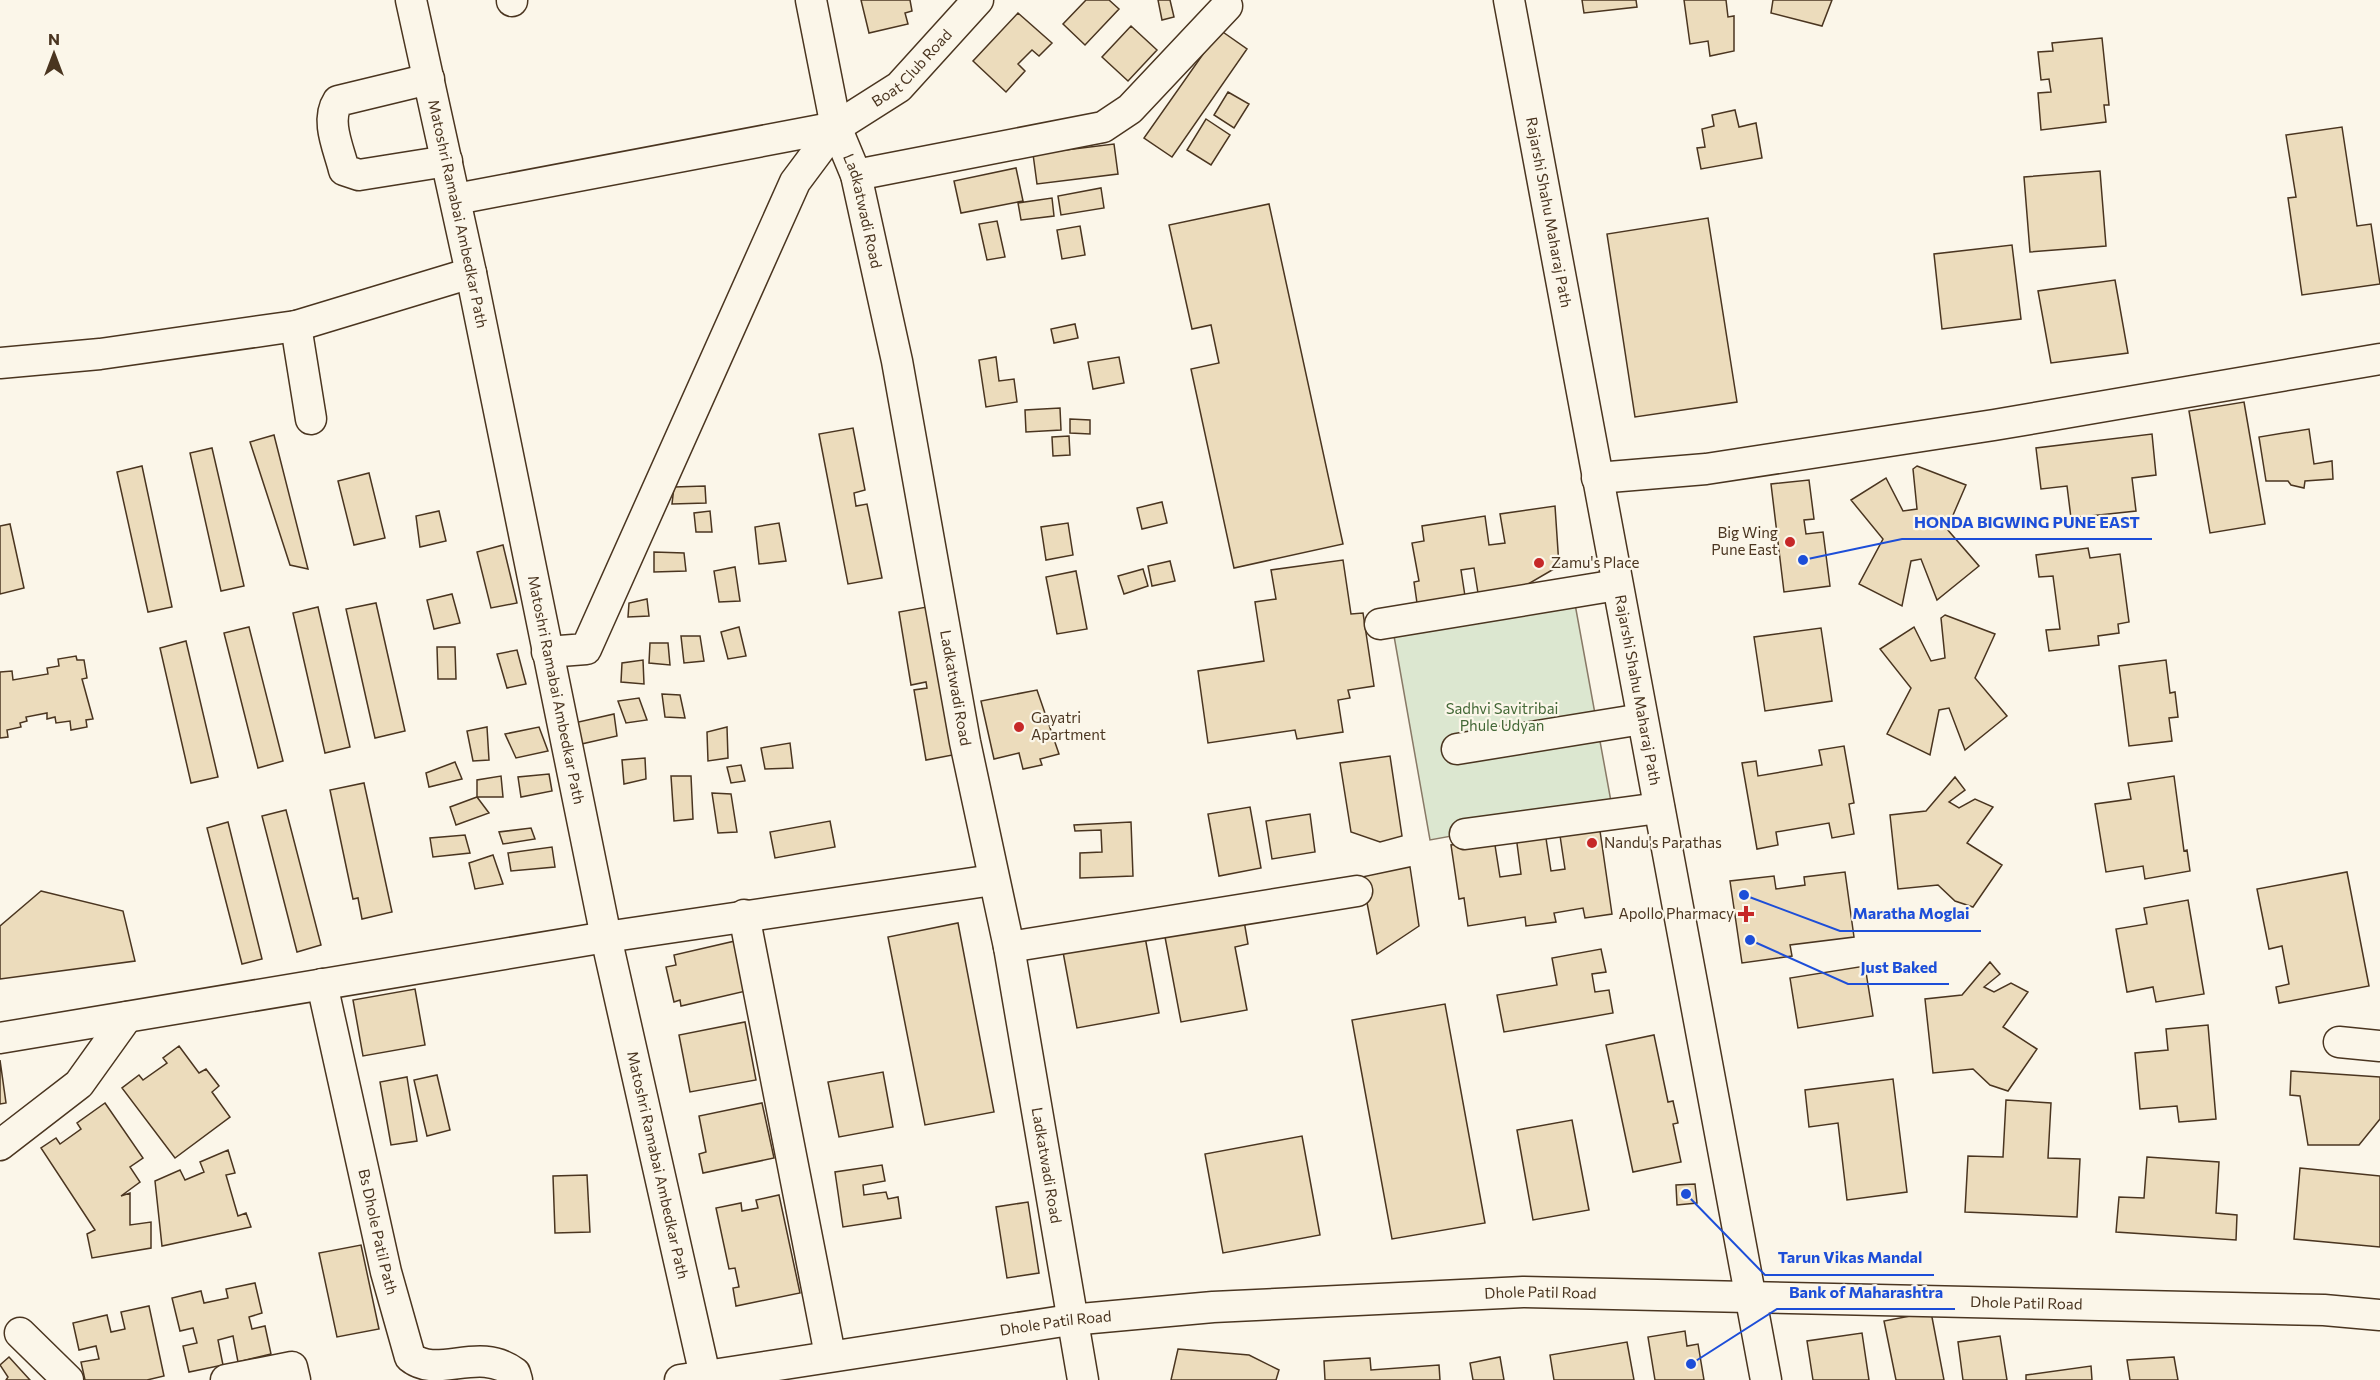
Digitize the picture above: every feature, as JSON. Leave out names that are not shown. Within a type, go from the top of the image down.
[{"type":"street","name":"Matoshri Ramabai Ambedkar Path","points":[[411,0],[456,199],[697,1378]]},
{"type":"street","name":"Ladkatwadi Road","points":[[811,0],[836,127],[856,175],[897,361],[965,742],[1009,947],[1070,1320],[1083,1380]]},
{"type":"street","name":"Boat Club Road","points":[[836,127],[899,87],[978,0]]},
{"type":"street","name":"Rajarshi Shahu Maharaj Path","points":[[1509,0],[1766,1380]]},
{"type":"street","points":[[856,175],[1104,127],[1130,109],[1227,6]]},
{"type":"street","points":[[429,79],[338,101],[334,108],[332,122],[344,170],[349,174],[359,175],[447,161]]},
{"type":"street","points":[[456,199],[836,127]]},
{"type":"street","points":[[548,652],[586,649],[795,182],[836,127]]},
{"type":"street","points":[[0,363],[100,354],[296,326],[471,273]]},
{"type":"street","points":[[296,326],[311,419]]},
{"type":"street","points":[[1597,478],[1706,469],[1994,425],[2380,359]]},
{"type":"street","points":[[1380,624],[1617,585]]},
{"type":"street","points":[[1458,749],[1642,719]]},
{"type":"street","points":[[1465,834],[1659,808]]},
{"type":"street","points":[[0,1038],[744,915],[993,880]]},
{"type":"street","points":[[1009,947],[1357,891]]},
{"type":"street","points":[[744,915],[830,1355]]},
{"type":"street","name":"Bs Dhole Patil Path","points":[[322,984],[386,1272],[410,1357],[416,1366],[438,1374],[489,1363],[504,1365],[515,1373],[517,1380]]},
{"type":"street","points":[[0,1145],[79,1084],[126,1017]]},
{"type":"street","points":[[2338,1042],[2380,1046]]},
{"type":"street","name":"Dhole Patil Road","points":[[697,1378],[830,1355],[1070,1320],[1213,1307],[1523,1292],[2324,1310],[2380,1315]]},
{"type":"street","points":[[20,1333],[68,1380]]},
{"type":"street","points":[[226,1380],[291,1367],[295,1380]]},
{"type":"green space","name":"Sadhvi Savitribai Phule Udyan","points":[[1575,604],[1612,807],[1430,840],[1394,636]]},
{"type":"building","points":[[861,0],[910,0],[912,11],[905,13],[908,24],[869,33]]},
{"type":"building","points":[[1086,0],[1109,0],[1119,9],[1085,45],[1063,24]]},
{"type":"building","points":[[1158,0],[1170,0],[1174,17],[1162,20]]},
{"type":"building","points":[[1582,0],[1636,0],[1637,7],[1584,13]]},
{"type":"building","points":[[1684,0],[1726,0],[1728,17],[1734,16],[1734,51],[1710,56],[1708,41],[1690,44]]},
{"type":"building","points":[[1773,0],[1832,0],[1822,26],[1771,13]]},
{"type":"building","points":[[1018,13],[1052,43],[1039,56],[1032,50],[1018,64],[1025,71],[1006,92],[973,61]]},
{"type":"building","points":[[1131,26],[1157,50],[1128,81],[1102,57]]},
{"type":"building","points":[[1220,30],[1247,49],[1172,157],[1144,138]]},
{"type":"building","points":[[2102,38],[2109,105],[2104,105],[2106,122],[2041,130],[2038,93],[2051,92],[2049,79],[2041,80],[2038,52],[2053,51],[2052,43]]},
{"type":"building","points":[[1228,92],[1249,104],[1234,128],[1214,115]]},
{"type":"building","points":[[1735,110],[1739,127],[1756,123],[1762,158],[1701,169],[1697,148],[1705,147],[1702,129],[1714,126],[1712,115]]},
{"type":"building","points":[[1206,119],[1230,135],[1211,165],[1187,150]]},
{"type":"building","points":[[2342,127],[2357,226],[2371,224],[2380,284],[2302,295],[2288,198],[2296,197],[2286,135]]},
{"type":"building","points":[[1114,144],[1118,174],[1037,184],[1033,154]]},
{"type":"building","points":[[1016,168],[1023,201],[961,213],[954,181]]},
{"type":"building","points":[[2100,171],[2106,246],[2030,252],[2024,177]]},
{"type":"building","points":[[1101,188],[1104,208],[1061,215],[1058,196]]},
{"type":"building","points":[[1052,198],[1054,216],[1021,220],[1018,203]]},
{"type":"building","points":[[1269,204],[1343,544],[1234,568],[1191,369],[1219,363],[1211,325],[1192,329],[1169,225]]},
{"type":"building","points":[[1708,218],[1737,402],[1635,417],[1607,234]]},
{"type":"building","points":[[997,221],[1005,257],[987,260],[979,224]]},
{"type":"building","points":[[1080,226],[1085,255],[1062,259],[1057,230]]},
{"type":"building","points":[[2012,245],[2021,319],[1942,329],[1934,254]]},
{"type":"building","points":[[2115,280],[2128,353],[2051,363],[2038,291]]},
{"type":"building","points":[[1075,324],[1078,338],[1054,343],[1051,329]]},
{"type":"building","points":[[996,357],[999,381],[1014,379],[1017,402],[986,407],[979,360]]},
{"type":"building","points":[[1119,357],[1124,383],[1093,389],[1088,362]]},
{"type":"building","points":[[2244,402],[2265,524],[2210,533],[2189,411]]},
{"type":"building","points":[[1060,408],[1061,430],[1026,432],[1025,410]]},
{"type":"building","points":[[1070,419],[1090,420],[1090,434],[1070,433]]},
{"type":"building","points":[[853,428],[865,490],[854,493],[856,506],[867,504],[882,578],[848,584],[819,434]]},
{"type":"building","points":[[2309,429],[2314,464],[2332,461],[2333,479],[2305,481],[2304,488],[2291,485],[2288,481],[2266,481],[2259,437]]},
{"type":"building","points":[[2152,434],[2156,475],[2132,478],[2136,511],[2071,518],[2067,486],[2041,489],[2036,448]]},
{"type":"building","points":[[274,435],[308,569],[290,565],[250,442]]},
{"type":"building","points":[[1069,436],[1070,455],[1053,456],[1052,437]]},
{"type":"building","points":[[212,448],[244,586],[221,591],[190,453]]},
{"type":"building","points":[[142,466],[172,607],[148,612],[117,472]]},
{"type":"building","points":[[1917,466],[1966,485],[1947,529],[1979,566],[1937,600],[1921,559],[1911,561],[1902,606],[1859,584],[1883,539],[1851,500],[1886,478],[1903,511],[1917,509],[1913,469]]},
{"type":"building","points":[[369,473],[385,538],[354,545],[338,481]]},
{"type":"building","points":[[1809,480],[1814,519],[1804,520],[1806,534],[1823,532],[1830,586],[1784,592],[1771,484]]},
{"type":"building","points":[[705,486],[706,503],[672,504],[674,487]]},
{"type":"building","points":[[1162,502],[1167,523],[1142,529],[1137,508]]},
{"type":"building","points":[[1555,506],[1559,566],[1518,590],[1478,593],[1474,568],[1461,570],[1465,596],[1417,603],[1414,582],[1419,581],[1412,543],[1424,541],[1422,526],[1485,516],[1489,545],[1505,543],[1500,514]]},
{"type":"building","points":[[439,511],[446,541],[420,547],[416,516]]},
{"type":"building","points":[[710,511],[712,532],[696,532],[694,513]]},
{"type":"building","points":[[779,523],[786,561],[759,564],[755,527]]},
{"type":"building","points":[[1068,523],[1073,555],[1046,560],[1041,527]]},
{"type":"building","points":[[10,524],[24,588],[0,594],[0,526]]},
{"type":"building","points":[[503,545],[517,603],[491,608],[477,552]]},
{"type":"building","points":[[2088,548],[2090,558],[2120,554],[2129,622],[2118,624],[2119,633],[2098,636],[2099,645],[2049,651],[2046,630],[2060,629],[2053,576],[2039,577],[2036,555]]},
{"type":"building","points":[[654,552],[684,553],[686,571],[654,572]]},
{"type":"building","points":[[1343,560],[1351,614],[1363,613],[1374,686],[1348,690],[1350,698],[1338,700],[1343,732],[1297,739],[1295,730],[1208,743],[1198,671],[1264,661],[1255,602],[1276,599],[1271,570]]},
{"type":"building","points":[[1170,561],[1175,581],[1152,586],[1148,566]]},
{"type":"building","points":[[735,567],[740,601],[719,602],[714,571]]},
{"type":"building","points":[[1143,569],[1148,586],[1124,594],[1118,576]]},
{"type":"building","points":[[1076,571],[1087,629],[1057,634],[1046,577]]},
{"type":"building","points":[[452,594],[460,623],[434,629],[427,600]]},
{"type":"building","points":[[647,599],[649,616],[628,617],[629,603]]},
{"type":"building","points":[[376,603],[405,731],[375,738],[346,609]]},
{"type":"building","points":[[932,606],[958,754],[926,760],[914,690],[927,688],[926,682],[911,685],[899,612]]},
{"type":"building","points":[[318,607],[350,747],[325,753],[293,613]]},
{"type":"building","points":[[1945,615],[1995,634],[1975,678],[2007,716],[1965,750],[1949,708],[1939,710],[1930,755],[1887,734],[1911,688],[1880,649],[1914,627],[1931,661],[1945,658],[1941,618]]},
{"type":"building","points":[[249,627],[283,761],[258,768],[224,633]]},
{"type":"building","points":[[739,627],[746,656],[728,659],[721,632]]},
{"type":"building","points":[[1821,628],[1832,701],[1765,711],[1754,637]]},
{"type":"building","points":[[681,636],[700,636],[704,661],[684,663]]},
{"type":"building","points":[[186,641],[218,777],[191,783],[160,648]]},
{"type":"building","points":[[650,643],[668,643],[670,665],[649,663]]},
{"type":"building","points":[[437,647],[455,647],[456,679],[438,679]]},
{"type":"building","points":[[517,650],[526,684],[507,688],[497,654]]},
{"type":"building","points":[[76,656],[77,660],[84,660],[87,678],[82,679],[93,719],[86,720],[87,727],[71,730],[70,721],[56,723],[55,717],[47,719],[47,713],[26,717],[27,721],[20,723],[21,727],[7,730],[8,737],[0,738],[0,672],[12,671],[13,680],[48,674],[47,668],[59,666],[58,659]]},
{"type":"building","points":[[643,660],[644,684],[621,682],[622,663]]},
{"type":"building","points":[[2166,660],[2170,693],[2175,692],[2178,717],[2169,718],[2172,741],[2129,746],[2119,666]]},
{"type":"building","name":"Gayatri Apartment","points":[[1037,690],[1059,754],[1040,759],[1042,765],[1023,769],[1019,753],[994,759],[981,701]]},
{"type":"building","points":[[662,694],[680,695],[685,718],[665,717]]},
{"type":"building","points":[[639,698],[647,720],[626,723],[618,701]]},
{"type":"building","points":[[614,714],[617,736],[577,745],[574,723]]},
{"type":"building","points":[[487,727],[489,760],[473,761],[467,731]]},
{"type":"building","points":[[539,727],[548,751],[516,758],[505,734]]},
{"type":"building","points":[[727,727],[728,758],[708,761],[707,732]]},
{"type":"building","points":[[790,743],[793,768],[765,769],[761,748]]},
{"type":"building","points":[[1844,746],[1854,803],[1849,804],[1854,834],[1832,838],[1829,823],[1776,832],[1778,845],[1757,849],[1742,763],[1756,761],[1758,776],[1822,765],[1819,750]]},
{"type":"building","points":[[1390,756],[1402,836],[1380,842],[1351,832],[1340,763]]},
{"type":"building","points":[[645,758],[646,779],[624,784],[622,760]]},
{"type":"building","points":[[455,762],[462,779],[429,787],[426,773]]},
{"type":"building","points":[[741,765],[745,781],[731,783],[727,767]]},
{"type":"building","points":[[549,774],[552,791],[521,797],[518,777]]},
{"type":"building","points":[[501,776],[503,797],[477,797],[477,780]]},
{"type":"building","points":[[671,776],[691,776],[693,819],[674,821]]},
{"type":"building","points":[[2174,776],[2184,851],[2187,850],[2190,871],[2145,879],[2143,866],[2106,872],[2095,804],[2131,799],[2128,783]]},
{"type":"building","points":[[1955,777],[1965,790],[1949,802],[1959,808],[1975,799],[1993,807],[1967,843],[2002,865],[1973,907],[1955,901],[1938,885],[1898,889],[1890,815],[1926,811]]},
{"type":"building","points":[[364,783],[392,912],[362,919],[358,898],[353,899],[330,790]]},
{"type":"building","points":[[712,793],[731,794],[737,832],[718,833]]},
{"type":"building","points":[[477,797],[489,813],[456,825],[450,807]]},
{"type":"building","points":[[1250,807],[1261,868],[1219,876],[1208,814]]},
{"type":"building","points":[[286,810],[321,945],[297,952],[262,816]]},
{"type":"building","points":[[1310,814],[1315,852],[1272,859],[1266,821]]},
{"type":"building","points":[[830,821],[835,847],[775,858],[770,832]]},
{"type":"building","points":[[228,822],[262,959],[242,964],[207,828]]},
{"type":"building","points":[[1131,822],[1133,876],[1080,878],[1080,853],[1102,852],[1101,830],[1075,831],[1074,825]]},
{"type":"building","points":[[1599,824],[1612,914],[1585,918],[1583,908],[1554,913],[1556,922],[1526,926],[1525,917],[1468,926],[1464,898],[1459,899],[1451,845],[1494,839],[1500,877],[1521,874],[1516,836],[1545,832],[1551,871],[1565,869],[1559,829]]},
{"type":"building","points":[[531,828],[535,839],[503,844],[499,832]]},
{"type":"building","points":[[465,835],[470,853],[433,857],[430,838]]},
{"type":"building","points":[[552,847],[555,867],[511,871],[508,853]]},
{"type":"building","points":[[493,855],[503,884],[475,889],[469,863]]},
{"type":"building","points":[[1410,867],[1419,926],[1377,954],[1362,877]]},
{"type":"building","points":[[1845,872],[1854,937],[1790,945],[1792,956],[1742,963],[1730,881],[1774,876],[1776,889],[1805,885],[1804,877]]},
{"type":"building","points":[[2347,872],[2369,986],[2279,1003],[2276,987],[2289,984],[2282,946],[2269,949],[2257,889]]},
{"type":"building","points":[[41,891],[123,911],[135,961],[0,979],[0,926]]},
{"type":"building","points":[[2188,900],[2204,994],[2156,1002],[2153,987],[2127,992],[2116,929],[2147,924],[2144,908]]},
{"type":"building","points":[[1243,915],[1248,944],[1235,947],[1247,1010],[1181,1022],[1165,937],[1199,931]]},
{"type":"building","points":[[958,923],[994,1112],[925,1125],[888,937]]},
{"type":"building","points":[[1143,926],[1159,1013],[1077,1028],[1061,941]]},
{"type":"building","points":[[735,941],[746,991],[681,1006],[680,1000],[674,1002],[666,967],[676,965],[674,955]]},
{"type":"building","points":[[1601,949],[1606,972],[1592,974],[1595,992],[1609,990],[1613,1013],[1504,1032],[1497,995],[1557,985],[1552,958]]},
{"type":"building","points":[[1990,962],[2000,974],[1984,987],[1994,992],[2011,983],[2028,992],[2003,1027],[2037,1049],[2008,1091],[1990,1085],[1973,1069],[1933,1073],[1925,999],[1962,995]]},
{"type":"building","points":[[1865,966],[1873,1016],[1798,1028],[1790,978]]},
{"type":"building","points":[[415,989],[425,1045],[363,1056],[353,1000]]},
{"type":"building","points":[[1445,1004],[1485,1223],[1392,1239],[1352,1020]]},
{"type":"building","points":[[745,1022],[756,1080],[690,1092],[679,1035]]},
{"type":"building","points":[[2208,1025],[2216,1119],[2179,1122],[2177,1106],[2140,1109],[2135,1053],[2168,1050],[2166,1029]]},
{"type":"building","points":[[1654,1035],[1668,1102],[1673,1101],[1678,1123],[1673,1124],[1681,1162],[1633,1172],[1606,1045]]},
{"type":"building","points":[[179,1046],[199,1073],[206,1069],[219,1086],[212,1092],[230,1117],[175,1158],[122,1088],[139,1075],[143,1080],[167,1063],[163,1058]]},
{"type":"building","points":[[0,1060],[6,1103],[0,1104]]},
{"type":"building","points":[[2291,1071],[2380,1077],[2380,1119],[2359,1145],[2308,1145],[2300,1096],[2290,1095]]},
{"type":"building","points":[[883,1072],[893,1127],[839,1137],[828,1082]]},
{"type":"building","points":[[437,1075],[450,1130],[427,1136],[414,1080]]},
{"type":"building","points":[[407,1077],[417,1141],[391,1145],[380,1082]]},
{"type":"building","points":[[1893,1079],[1907,1192],[1847,1200],[1838,1123],[1809,1127],[1805,1090]]},
{"type":"building","points":[[2006,1100],[2051,1103],[2048,1158],[2080,1159],[2077,1217],[1965,1212],[1968,1156],[2003,1157]]},
{"type":"building","points":[[105,1103],[143,1158],[130,1167],[140,1182],[121,1196],[130,1193],[130,1225],[151,1222],[151,1248],[92,1258],[87,1234],[95,1230],[41,1148],[56,1138],[60,1144],[81,1129],[77,1123]]},
{"type":"building","points":[[762,1103],[774,1158],[703,1173],[699,1154],[706,1152],[699,1116]]},
{"type":"building","points":[[1572,1120],[1589,1210],[1533,1220],[1517,1130]]},
{"type":"building","points":[[1302,1136],[1320,1235],[1223,1253],[1205,1154]]},
{"type":"building","points":[[228,1150],[235,1173],[226,1175],[238,1216],[246,1213],[251,1227],[162,1246],[155,1181],[180,1170],[185,1180],[204,1172],[200,1162]]},
{"type":"building","points":[[2147,1157],[2219,1162],[2216,1213],[2237,1215],[2236,1240],[2116,1232],[2119,1197],[2144,1198]]},
{"type":"building","points":[[882,1165],[885,1181],[863,1185],[864,1195],[886,1192],[888,1199],[898,1197],[901,1218],[843,1227],[835,1172]]},
{"type":"building","points":[[2300,1168],[2380,1176],[2380,1247],[2294,1239]]},
{"type":"building","points":[[587,1175],[590,1232],[555,1233],[553,1176]]},
{"type":"building","points":[[1695,1184],[1697,1203],[1677,1205],[1676,1185]]},
{"type":"building","points":[[779,1195],[800,1293],[736,1306],[733,1288],[739,1287],[735,1268],[729,1269],[716,1208],[741,1203],[742,1211],[758,1208],[756,1200]]},
{"type":"building","points":[[1028,1202],[1039,1273],[1007,1278],[996,1207]]},
{"type":"building","points":[[361,1245],[379,1329],[337,1337],[319,1253]]},
{"type":"building","points":[[255,1283],[262,1313],[249,1317],[252,1329],[265,1326],[271,1354],[238,1362],[233,1336],[218,1340],[223,1365],[189,1372],[183,1346],[197,1343],[193,1328],[180,1331],[172,1298],[201,1291],[204,1303],[228,1298],[226,1289]]},
{"type":"building","points":[[149,1306],[164,1376],[147,1380],[85,1380],[81,1362],[99,1359],[96,1346],[79,1350],[73,1323],[107,1315],[111,1332],[125,1329],[121,1312]]},
{"type":"building","points":[[1931,1312],[1944,1380],[1896,1380],[1884,1321]]},
{"type":"building","points":[[1685,1331],[1687,1346],[1698,1344],[1704,1380],[1655,1380],[1648,1337]]},
{"type":"building","points":[[1862,1333],[1869,1380],[1813,1380],[1807,1341]]},
{"type":"building","points":[[2000,1336],[2007,1380],[1963,1380],[1958,1342]]},
{"type":"building","points":[[1627,1342],[1634,1380],[1554,1380],[1550,1355]]},
{"type":"building","points":[[1178,1349],[1249,1355],[1279,1370],[1276,1380],[1171,1380]]},
{"type":"building","points":[[9,1357],[30,1380],[6,1380],[8,1377],[0,1365]]},
{"type":"building","points":[[1500,1357],[1504,1380],[1473,1380],[1470,1363]]},
{"type":"building","points":[[2174,1357],[2178,1380],[2130,1380],[2127,1360]]},
{"type":"building","points":[[1370,1358],[1371,1370],[1439,1365],[1440,1380],[1325,1380],[1324,1361]]},
{"type":"building","points":[[2091,1366],[2092,1380],[2026,1380],[2026,1375]]},
{"type":"place","name":"Big Wing Pune East","points":[[1790,542]]},
{"type":"place","name":"HONDA BIGWING PUNE EAST","points":[[1803,560]]},
{"type":"place","name":"Zamu's Place","points":[[1539,563]]},
{"type":"place","name":"Gayatri Apartment","points":[[1019,727]]},
{"type":"place","name":"Nandu's Parathas","points":[[1592,843]]},
{"type":"place","name":"Maratha Moglai","points":[[1744,895]]},
{"type":"place","name":"Apollo Pharmacy","points":[[1746,914]]},
{"type":"place","name":"Just Baked","points":[[1750,940]]},
{"type":"place","name":"Tarun Vikas Mandal","points":[[1686,1194]]},
{"type":"place","name":"Bank of Maharashtra","points":[[1691,1364]]}]
